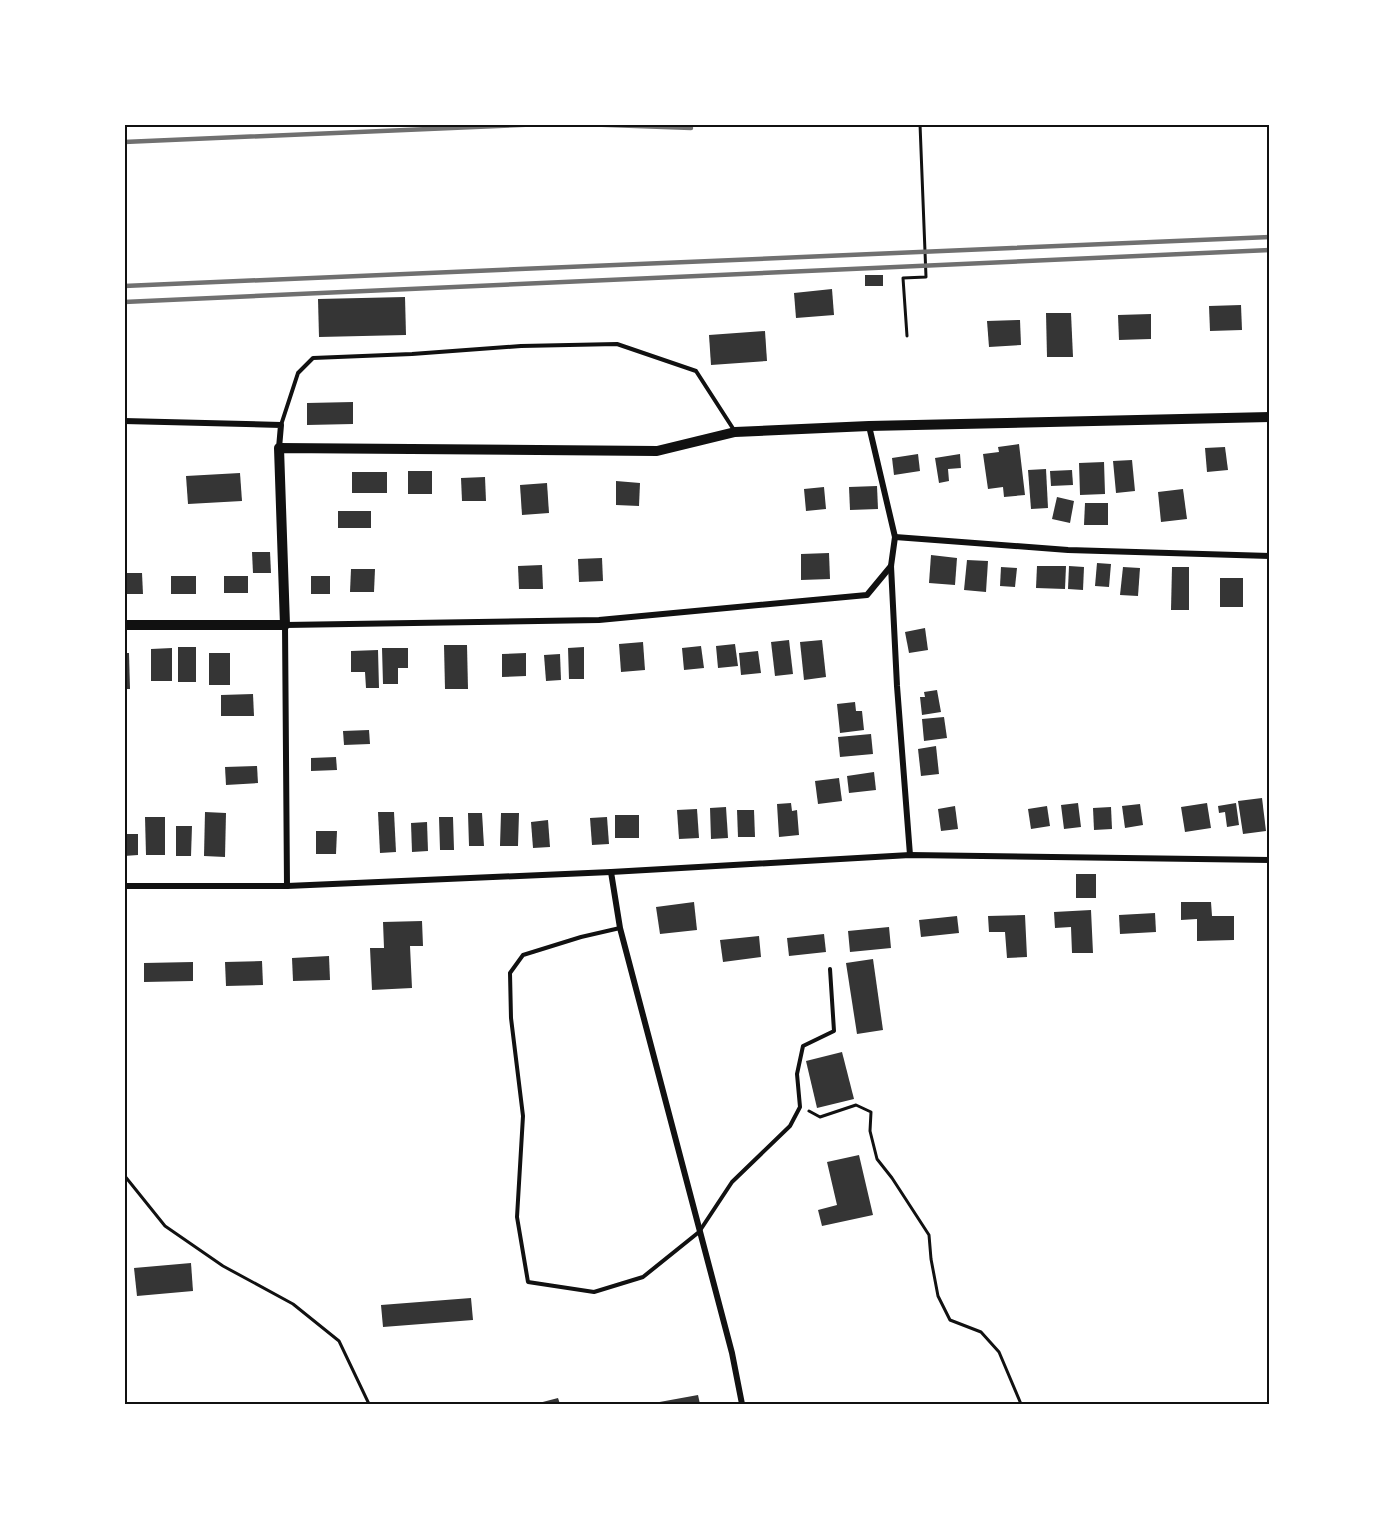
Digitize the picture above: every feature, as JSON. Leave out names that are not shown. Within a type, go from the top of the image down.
[{"type":"main road","points":[[124,625],[285,625],[279,448],[657,451],[735,432],[869,426],[1269,417]]},
{"type":"street","points":[[124,421],[281,425],[279,448]]},
{"type":"street","points":[[869,426],[895,537],[891,566],[897,686],[910,855]]},
{"type":"street","points":[[895,537],[1068,550],[1269,556]]},
{"type":"street","points":[[287,886],[285,625],[599,620],[867,595],[891,566]]},
{"type":"street","points":[[124,886],[287,886],[611,872],[910,855],[1269,860]]},
{"type":"street","points":[[611,872],[620,928],[732,1353],[742,1404]]},
{"type":"lane","points":[[281,425],[298,373],[313,358],[521,346],[617,344],[696,371],[735,432]]},
{"type":"lane","points":[[620,928],[523,955],[510,973],[512,1018],[523,1116],[517,1217],[528,1282],[594,1292],[643,1277],[699,1232],[732,1182],[790,1126],[800,1107],[797,1074],[802,1046],[834,1031],[830,969]]},
{"type":"path","points":[[907,336],[903,278],[926,277],[920,124]]},
{"type":"path","points":[[800,1107],[820,1116],[856,1105],[871,1112],[870,1131],[877,1159],[929,1235],[938,1296],[950,1320],[981,1332],[999,1352],[1021,1404]]},
{"type":"path","points":[[124,1175],[165,1226],[223,1266],[293,1304],[339,1341],[369,1404]]},
{"type":"building","points":[[865,275],[883,275],[883,286],[865,286]]},
{"type":"building","points":[[832,289],[834,315],[796,318],[794,293]]},
{"type":"building","points":[[405,297],[406,335],[319,337],[318,299]]},
{"type":"building","points":[[1241,305],[1242,330],[1210,331],[1209,306]]},
{"type":"building","points":[[1046,313],[1071,313],[1073,357],[1047,357]]},
{"type":"building","points":[[1151,314],[1151,339],[1119,340],[1118,315]]},
{"type":"building","points":[[1020,320],[1021,345],[989,347],[987,321]]},
{"type":"building","points":[[765,331],[767,361],[711,365],[709,335]]},
{"type":"building","points":[[353,402],[353,424],[307,425],[307,403]]},
{"type":"building","points":[[1019,444],[1025,495],[1004,497],[1003,487],[988,489],[983,454],[999,452],[998,447]]},
{"type":"building","points":[[1225,447],[1228,470],[1207,472],[1205,448]]},
{"type":"building","points":[[918,454],[920,471],[894,475],[892,458]]},
{"type":"building","points":[[960,454],[961,468],[948,469],[949,481],[939,483],[935,458]]},
{"type":"building","points":[[1132,460],[1135,491],[1116,493],[1113,461]]},
{"type":"building","points":[[1104,462],[1105,494],[1080,495],[1079,463]]},
{"type":"building","points":[[1046,469],[1048,508],[1031,509],[1028,470]]},
{"type":"building","points":[[1072,470],[1073,485],[1051,486],[1050,471]]},
{"type":"building","points":[[408,471],[432,471],[432,494],[408,494]]},
{"type":"building","points":[[352,472],[387,472],[387,493],[352,493]]},
{"type":"building","points":[[240,473],[242,501],[188,504],[186,476]]},
{"type":"building","points":[[485,477],[486,501],[462,501],[461,478]]},
{"type":"building","points":[[616,481],[640,483],[639,506],[616,505]]},
{"type":"building","points":[[547,483],[549,513],[522,515],[520,485]]},
{"type":"building","points":[[877,486],[878,509],[850,510],[849,487]]},
{"type":"building","points":[[824,487],[826,509],[806,511],[804,489]]},
{"type":"building","points":[[1183,489],[1187,519],[1161,522],[1158,492]]},
{"type":"building","points":[[1057,497],[1074,501],[1070,523],[1052,519]]},
{"type":"building","points":[[1085,503],[1108,503],[1108,525],[1084,525]]},
{"type":"building","points":[[338,511],[371,511],[371,528],[338,528]]},
{"type":"building","points":[[252,552],[270,552],[271,573],[253,573]]},
{"type":"building","points":[[829,553],[830,579],[801,580],[801,554]]},
{"type":"building","points":[[931,555],[957,558],[955,585],[929,583]]},
{"type":"building","points":[[602,558],[603,581],[579,582],[578,559]]},
{"type":"building","points":[[967,560],[988,561],[986,592],[964,590]]},
{"type":"building","points":[[1097,563],[1111,564],[1109,587],[1095,586]]},
{"type":"building","points":[[542,565],[543,589],[519,589],[518,566]]},
{"type":"building","points":[[1037,566],[1066,566],[1065,589],[1036,588]]},
{"type":"building","points":[[1069,566],[1084,567],[1083,590],[1068,589]]},
{"type":"building","points":[[1001,567],[1017,568],[1015,587],[1000,586]]},
{"type":"building","points":[[1123,567],[1140,568],[1138,596],[1120,595]]},
{"type":"building","points":[[1172,567],[1189,567],[1189,610],[1171,610]]},
{"type":"building","points":[[351,569],[375,569],[374,592],[350,592]]},
{"type":"building","points":[[124,573],[142,573],[143,594],[125,594]]},
{"type":"building","points":[[171,576],[196,576],[196,594],[171,594]]},
{"type":"building","points":[[224,576],[248,576],[248,593],[224,593]]},
{"type":"building","points":[[311,576],[330,576],[330,594],[311,594]]},
{"type":"building","points":[[1220,578],[1243,578],[1243,607],[1220,607]]},
{"type":"building","points":[[925,628],[928,650],[909,653],[905,632]]},
{"type":"building","points":[[789,640],[793,674],[775,676],[771,642]]},
{"type":"building","points":[[822,640],[826,677],[804,680],[800,642]]},
{"type":"building","points":[[643,642],[645,670],[621,672],[619,644]]},
{"type":"building","points":[[735,644],[738,666],[718,668],[716,646]]},
{"type":"building","points":[[444,645],[467,645],[468,689],[445,689]]},
{"type":"building","points":[[701,646],[704,668],[684,670],[682,648]]},
{"type":"building","points":[[178,647],[196,647],[196,682],[178,682]]},
{"type":"building","points":[[584,647],[584,679],[569,679],[568,648]]},
{"type":"building","points":[[172,648],[172,681],[151,681],[151,649]]},
{"type":"building","points":[[382,648],[408,648],[408,668],[398,668],[398,684],[383,684]]},
{"type":"building","points":[[378,650],[379,688],[366,688],[365,672],[351,672],[351,651]]},
{"type":"building","points":[[758,651],[761,673],[741,675],[739,653]]},
{"type":"building","points":[[124,653],[129,653],[130,689],[124,689]]},
{"type":"building","points":[[209,653],[230,653],[230,685],[209,685]]},
{"type":"building","points":[[526,653],[526,676],[502,677],[502,654]]},
{"type":"building","points":[[560,654],[561,680],[546,681],[544,655]]},
{"type":"building","points":[[937,690],[941,712],[922,715],[920,697],[925,697],[924,692]]},
{"type":"building","points":[[253,694],[254,716],[221,716],[221,695]]},
{"type":"building","points":[[855,702],[856,711],[862,711],[864,730],[840,733],[837,704]]},
{"type":"building","points":[[944,717],[947,738],[924,741],[922,719]]},
{"type":"building","points":[[369,730],[370,744],[344,745],[343,731]]},
{"type":"building","points":[[871,734],[873,754],[840,757],[838,737]]},
{"type":"building","points":[[936,746],[939,774],[921,776],[918,749]]},
{"type":"building","points":[[336,757],[337,770],[311,771],[311,758]]},
{"type":"building","points":[[257,766],[258,783],[226,785],[225,767]]},
{"type":"building","points":[[874,772],[876,790],[849,793],[847,776]]},
{"type":"building","points":[[839,778],[842,801],[818,804],[815,781]]},
{"type":"building","points":[[1262,798],[1266,831],[1243,834],[1238,801]]},
{"type":"building","points":[[791,803],[792,811],[797,810],[799,835],[779,837],[777,804]]},
{"type":"building","points":[[1078,803],[1081,827],[1064,829],[1061,805]]},
{"type":"building","points":[[1207,803],[1211,828],[1185,832],[1181,807]]},
{"type":"building","points":[[1236,803],[1239,825],[1227,827],[1225,812],[1219,813],[1218,806]]},
{"type":"building","points":[[1140,804],[1143,825],[1125,828],[1122,806]]},
{"type":"building","points":[[955,806],[958,829],[941,831],[938,809]]},
{"type":"building","points":[[1047,806],[1050,826],[1031,829],[1028,809]]},
{"type":"building","points":[[726,807],[728,838],[711,839],[710,808]]},
{"type":"building","points":[[1111,807],[1112,829],[1094,830],[1093,808]]},
{"type":"building","points":[[697,809],[699,838],[679,839],[677,810]]},
{"type":"building","points":[[737,810],[754,810],[755,837],[738,837]]},
{"type":"building","points":[[205,812],[226,813],[225,857],[204,856]]},
{"type":"building","points":[[378,812],[394,812],[396,852],[380,853]]},
{"type":"building","points":[[468,813],[482,813],[484,846],[469,846]]},
{"type":"building","points":[[501,813],[519,813],[518,846],[500,846]]},
{"type":"building","points":[[615,815],[639,815],[639,838],[615,838]]},
{"type":"building","points":[[145,817],[165,817],[165,855],[146,855]]},
{"type":"building","points":[[439,817],[453,817],[454,850],[440,850]]},
{"type":"building","points":[[607,817],[609,844],[592,845],[590,818]]},
{"type":"building","points":[[548,820],[550,847],[533,848],[531,822]]},
{"type":"building","points":[[427,822],[428,851],[412,852],[411,823]]},
{"type":"building","points":[[176,826],[192,826],[191,856],[176,856]]},
{"type":"building","points":[[316,831],[337,831],[336,854],[316,854]]},
{"type":"building","points":[[124,834],[138,834],[138,855],[124,856]]},
{"type":"building","points":[[1076,874],[1096,874],[1096,898],[1076,898]]},
{"type":"building","points":[[694,902],[697,930],[660,934],[656,907]]},
{"type":"building","points":[[1181,902],[1211,902],[1212,916],[1234,916],[1234,940],[1197,941],[1197,919],[1181,920]]},
{"type":"building","points":[[1091,910],[1093,953],[1072,953],[1071,927],[1055,928],[1054,912]]},
{"type":"building","points":[[1155,913],[1156,932],[1120,934],[1119,915]]},
{"type":"building","points":[[1025,915],[1027,957],[1007,958],[1005,932],[989,932],[988,916]]},
{"type":"building","points":[[957,916],[959,933],[921,937],[919,920]]},
{"type":"building","points":[[422,921],[423,946],[410,946],[412,988],[372,990],[370,948],[384,948],[383,922]]},
{"type":"building","points":[[889,927],[891,948],[850,952],[848,931]]},
{"type":"building","points":[[824,934],[826,952],[789,956],[787,938]]},
{"type":"building","points":[[759,936],[761,957],[723,962],[720,940]]},
{"type":"building","points":[[329,956],[330,980],[293,981],[292,958]]},
{"type":"building","points":[[873,959],[883,1030],[857,1034],[846,963]]},
{"type":"building","points":[[262,961],[263,985],[226,986],[225,962]]},
{"type":"building","points":[[193,962],[193,981],[144,982],[144,963]]},
{"type":"building","points":[[842,1052],[854,1099],[817,1108],[806,1061]]},
{"type":"building","points":[[859,1155],[873,1215],[822,1226],[818,1210],[837,1205],[827,1162]]},
{"type":"building","points":[[191,1263],[193,1291],[137,1296],[134,1268]]},
{"type":"building","points":[[471,1298],[473,1320],[383,1327],[381,1305]]},
{"type":"building","points":[[698,1395],[700,1404],[654,1404],[654,1403]]},
{"type":"building","points":[[558,1398],[560,1404],[535,1404]]},
{"type":"railway","points":[[124,142],[543,124]]},
{"type":"railway","points":[[581,124],[691,128]]},
{"type":"railway","points":[[124,286],[1270,237]]},
{"type":"railway","points":[[124,302],[1270,250]]}]
